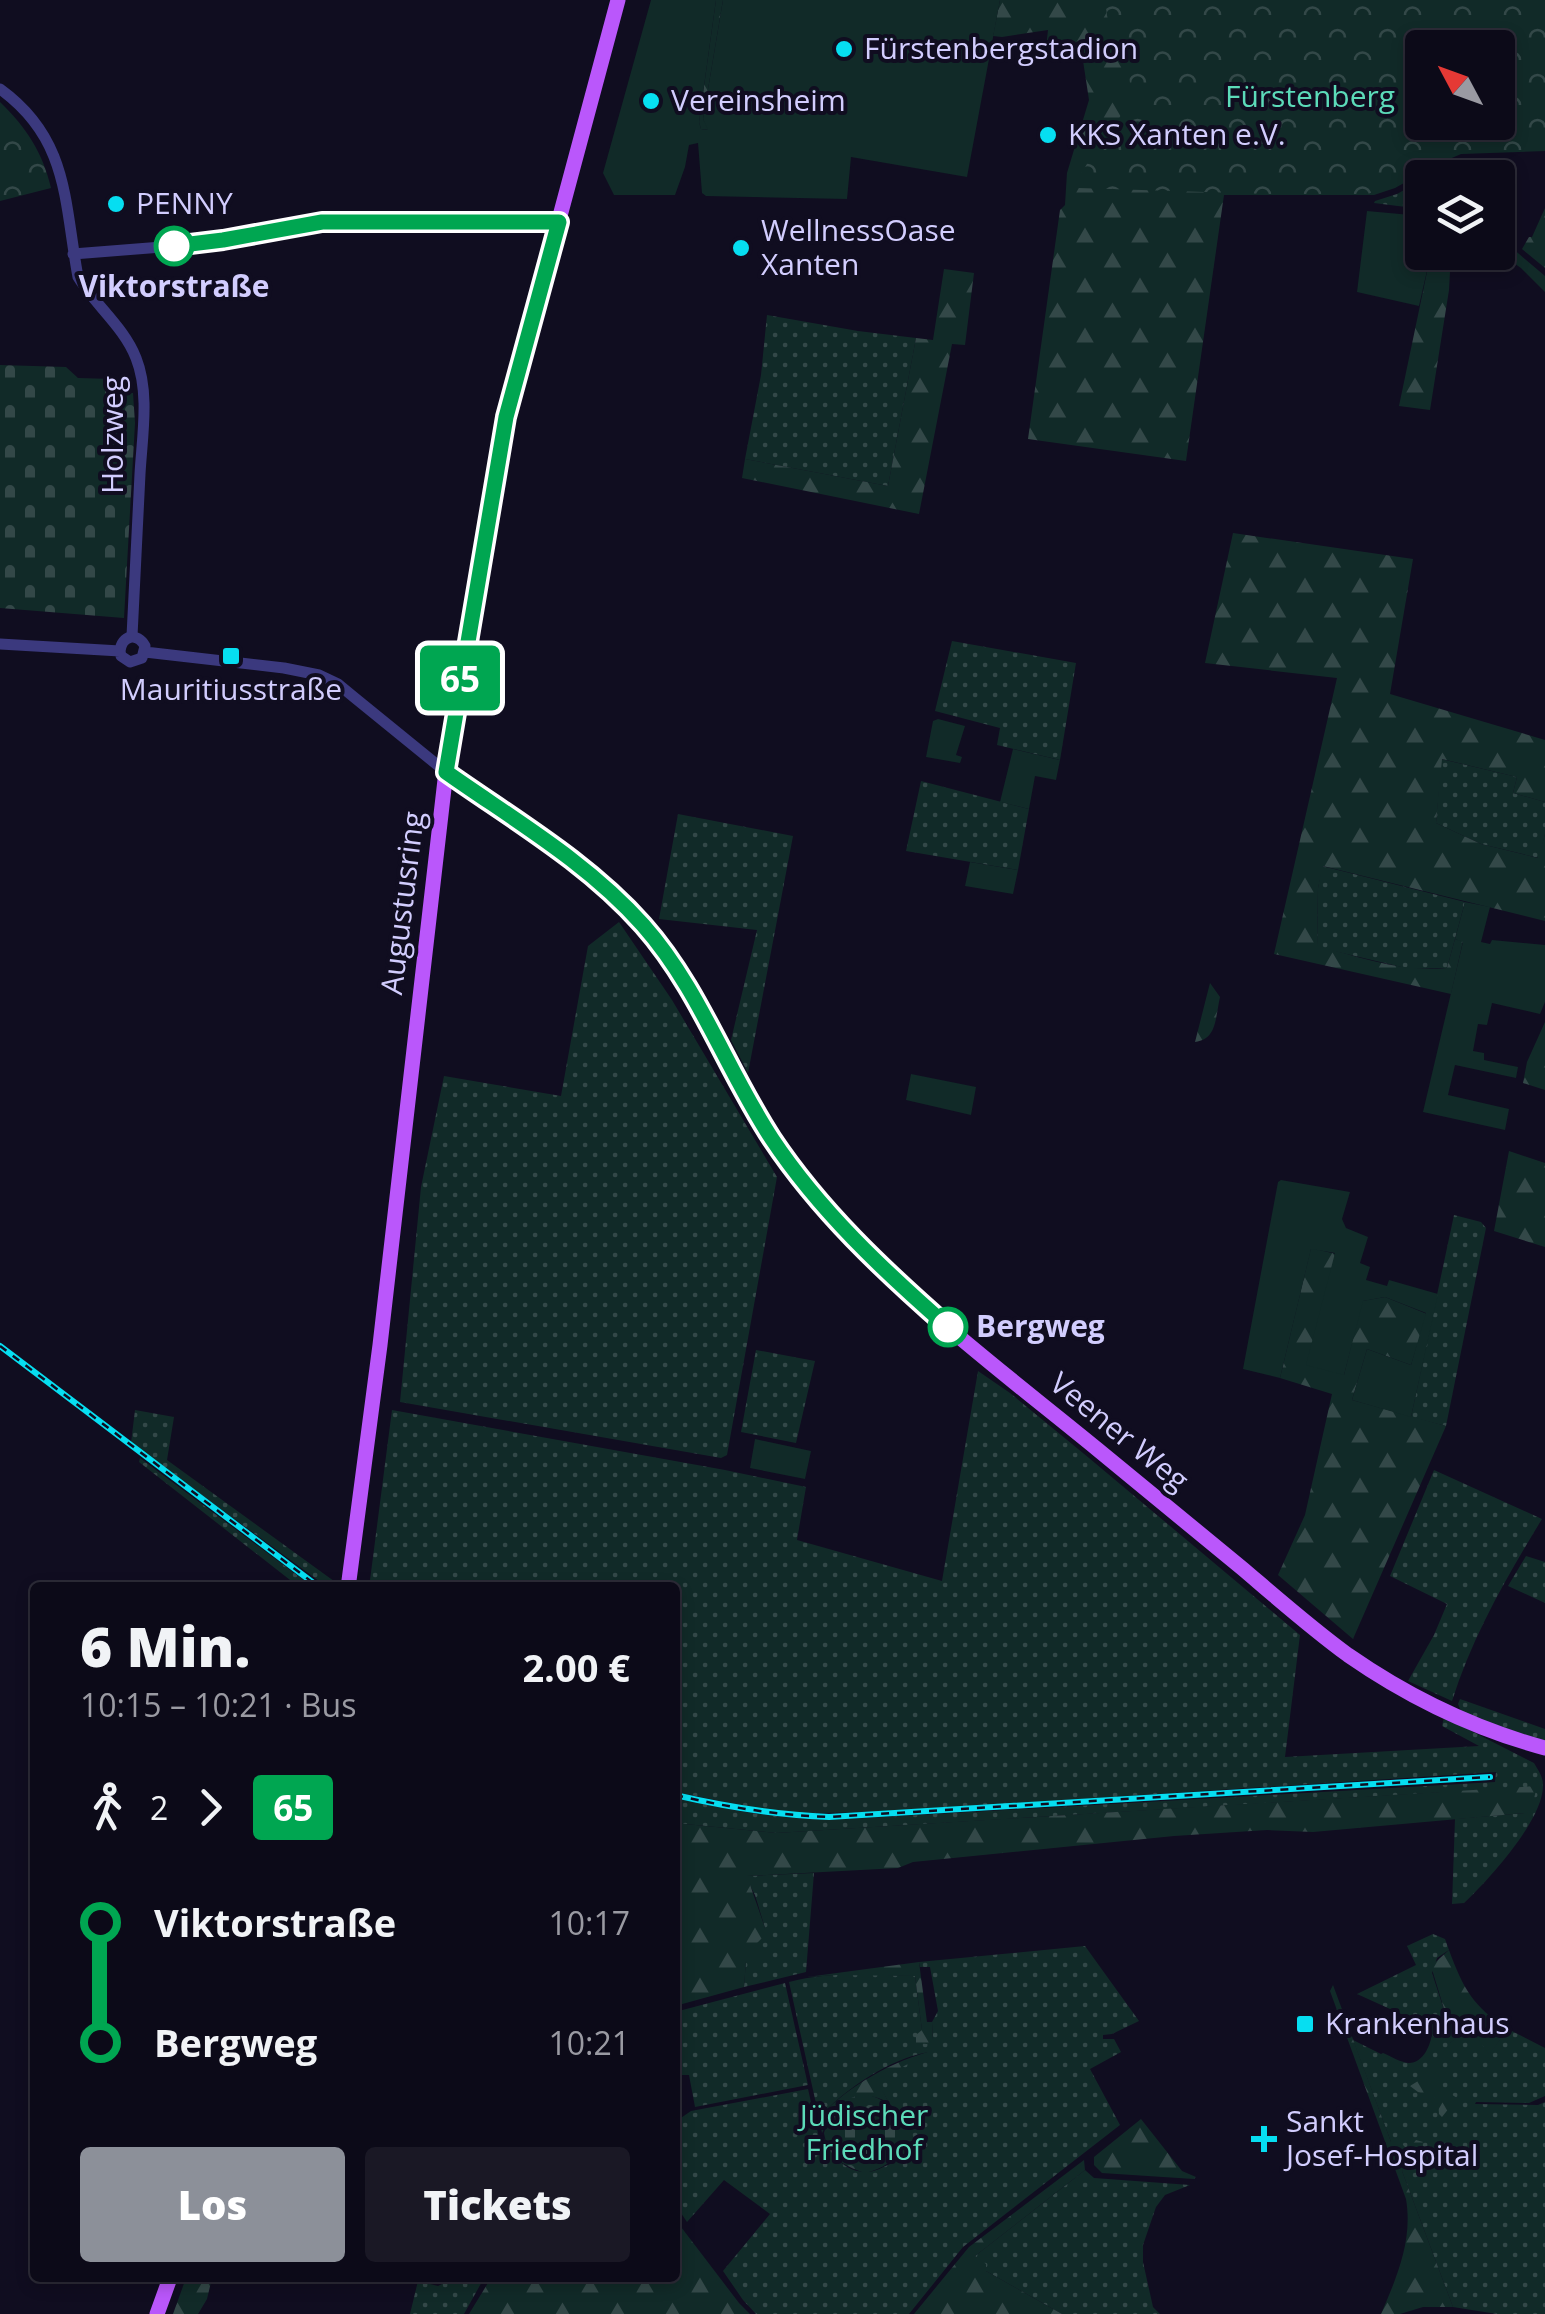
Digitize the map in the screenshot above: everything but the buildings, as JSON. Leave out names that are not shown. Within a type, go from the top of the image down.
[{"type":"main road","name":"Augustusring","points":[[349,1582],[378,1364],[446,772],[506,417],[618,0]]},
{"type":"main road","name":"Veener Weg","points":[[446,772],[581,866],[645,927],[684,980],[752,1105],[790,1164],[848,1233],[914,1298],[1350,1656],[1449,1714],[1545,1748]]},
{"type":"main road","points":[[157,2314],[169,2282]]},
{"type":"street","name":"Holzweg","points":[[0,88],[35,122],[56,156],[78,277],[125,338],[140,370],[142,450],[132,636]]},
{"type":"street","points":[[73,254],[200,244],[322,222],[559,222]]},
{"type":"street","points":[[132,636],[142,642],[145,652],[136,662],[130,662],[120,651],[121,644],[132,636]]},
{"type":"street","points":[[0,644],[120,651]]},
{"type":"street","points":[[145,652],[319,674],[346,691],[446,772]]},
{"type":"green space","points":[[651,0],[716,0],[699,122],[701,129],[708,130],[703,119],[723,0],[1000,0],[967,177],[851,157],[847,199],[706,196],[702,193],[698,143],[689,145],[675,195],[614,195],[603,173]]},
{"type":"green space","points":[[716,0],[723,0],[703,119],[709,130],[701,129],[699,122]]},
{"type":"green space","points":[[1000,0],[1318,0],[1365,139],[1405,164],[1405,182],[1374,195],[1224,195],[1186,461],[1028,439],[1060,210],[1065,205],[1067,173],[1089,100],[1082,54],[1046,48],[1048,30],[993,36]]},
{"type":"green space","name":"Fürstenberg","points":[[1106,0],[1545,0],[1545,151],[1405,160],[1405,178],[1368,194],[1078,188],[1081,174],[1122,114],[1130,90],[1127,69]]},
{"type":"green space","points":[[0,102],[32,141],[51,188],[0,201]]},
{"type":"green space","points":[[1405,190],[1405,207],[1374,203],[1375,201]]},
{"type":"green space","points":[[1545,208],[1545,268],[1522,249]]},
{"type":"green space","points":[[1367,211],[1405,214],[1405,270],[1427,270],[1419,306],[1357,292]]},
{"type":"green space","points":[[1515,251],[1545,276],[1545,292],[1515,264]]},
{"type":"green space","points":[[944,269],[974,273],[965,345],[952,344],[919,514],[742,478],[745,459],[888,486],[916,338],[933,340]]},
{"type":"green space","points":[[1427,270],[1450,270],[1430,410],[1399,406]]},
{"type":"green space","points":[[767,315],[916,338],[888,486],[745,459],[761,375]]},
{"type":"green space","points":[[0,365],[66,367],[78,378],[111,379],[111,390],[133,393],[135,423],[124,618],[0,608]]},
{"type":"green space","points":[[1233,533],[1413,559],[1390,694],[1545,740],[1545,802],[1513,793],[1517,777],[1442,759],[1436,823],[1481,844],[1538,858],[1545,834],[1545,921],[1323,866],[1318,888],[1317,946],[1382,963],[1431,969],[1447,968],[1455,939],[1463,941],[1451,994],[1274,954],[1337,678],[1205,663]]},
{"type":"green space","points":[[952,641],[1076,663],[1060,760],[997,745],[1000,728],[935,711]]},
{"type":"green space","points":[[933,721],[965,726],[956,755],[962,757],[960,763],[926,757]]},
{"type":"green space","points":[[1013,749],[1060,760],[1056,780],[1035,776],[1029,809],[1000,802]]},
{"type":"green space","points":[[1441,759],[1517,777],[1513,793],[1545,802],[1545,834],[1539,858],[1481,844],[1436,823]]},
{"type":"green space","points":[[921,781],[1029,809],[1018,870],[906,851]]},
{"type":"green space","points":[[678,814],[793,836],[748,1073],[731,1040],[757,930],[659,919]]},
{"type":"green space","points":[[970,862],[1018,870],[1013,894],[965,886]]},
{"type":"green space","points":[[1322,866],[1465,902],[1447,968],[1410,969],[1317,947]]},
{"type":"green space","points":[[1465,902],[1490,907],[1481,942],[1545,945],[1545,1002],[1540,1014],[1492,1003],[1487,1025],[1478,1024],[1473,1051],[1484,1053],[1484,1060],[1518,1067],[1516,1078],[1455,1065],[1448,1095],[1509,1109],[1505,1130],[1423,1112],[1463,942],[1455,939]]},
{"type":"green space","points":[[619,922],[672,1000],[777,1177],[727,1455],[721,1458],[400,1402],[421,1187],[444,1076],[561,1096],[588,946]]},
{"type":"green space","points":[[1210,983],[1220,997],[1216,1020],[1207,1037],[1195,1042]]},
{"type":"green space","points":[[1545,1022],[1545,1090],[1523,1083],[1527,1062]]},
{"type":"green space","points":[[911,1074],[976,1087],[971,1115],[906,1100]]},
{"type":"green space","points":[[1509,1151],[1545,1163],[1545,1247],[1494,1231]]},
{"type":"green space","points":[[1281,1180],[1350,1192],[1342,1219],[1346,1228],[1368,1237],[1360,1263],[1370,1267],[1366,1280],[1387,1286],[1389,1280],[1438,1294],[1411,1417],[1352,1400],[1367,1349],[1411,1365],[1426,1313],[1385,1297],[1363,1301],[1344,1375],[1306,1365],[1335,1253],[1311,1249],[1280,1378],[1243,1369]]},
{"type":"green space","points":[[1454,1215],[1481,1222],[1486,1228],[1446,1426],[1411,1417]]},
{"type":"green space","points":[[1311,1248],[1336,1254],[1344,1375],[1362,1301],[1385,1297],[1427,1314],[1411,1365],[1367,1349],[1352,1400],[1446,1426],[1353,1639],[1278,1575],[1305,1515],[1332,1394],[1280,1378]]},
{"type":"green space","points":[[756,1350],[815,1361],[796,1443],[741,1432]]},
{"type":"green space","points":[[978,1371],[1010,1393],[1300,1635],[1285,1757],[1479,1746],[1442,1726],[1444,1717],[1534,1763],[1543,1785],[1541,1799],[1525,1831],[1500,1865],[1464,1903],[1452,1904],[1455,1819],[1525,1813],[1446,1792],[776,1833],[680,1823],[680,1799],[753,1813],[832,1820],[1495,1782],[1496,1772],[883,1812],[775,1812],[680,1793],[680,1582],[370,1582],[392,1410],[806,1487],[797,1540],[942,1581]]},
{"type":"green space","points":[[135,1410],[174,1417],[167,1460],[335,1582],[320,1582],[131,1443]]},
{"type":"green space","points":[[755,1439],[811,1451],[805,1479],[750,1468]]},
{"type":"green space","points":[[140,1458],[306,1582],[293,1582],[139,1462]]},
{"type":"green space","points":[[1434,1470],[1542,1519],[1491,1607],[1452,1701],[1408,1681],[1447,1604],[1390,1576]]},
{"type":"green space","points":[[1526,1556],[1545,1562],[1545,1603],[1508,1586]]},
{"type":"green space","points":[[1460,1699],[1545,1729],[1545,1741],[1462,1714]]},
{"type":"green space","points":[[1537,1786],[1533,1803],[1525,1813],[1313,1832],[1267,1830],[1174,1836],[913,1862],[898,1868],[747,1876],[765,1928],[757,1943],[762,1956],[746,1961],[744,1987],[680,2005],[680,1823],[776,1833]]},
{"type":"green space","points":[[814,1873],[806,1972],[744,1987],[746,1960],[765,1928],[745,1876]]},
{"type":"green space","points":[[1433,1934],[1445,1939],[1449,1950],[1437,1958],[1432,1973],[1448,2022],[1450,2043],[1470,2026],[1489,2054],[1508,2029],[1545,2048],[1545,2096],[1529,2103],[1475,2104],[1538,2105],[1545,2102],[1545,2314],[1497,2314],[1453,2307],[1402,2171],[1408,2151],[1391,2142],[1353,2040],[1406,2063],[1424,2055],[1432,2028],[1357,1994],[1416,1965],[1407,1946]]},
{"type":"green space","points":[[1085,1946],[1139,2021],[1103,2035],[1103,2039],[1114,2039],[1121,2052],[1090,2069],[1120,2125],[963,2247],[909,2314],[756,2314],[723,2271],[770,2214],[724,2180],[687,2222],[680,2212],[680,2119],[691,2111],[808,2089],[819,2138],[824,2138],[835,2157],[846,2166],[866,2172],[890,2164],[895,2109],[876,2080],[929,2052],[870,2076],[819,2117],[789,1982],[836,1975],[915,1976],[922,2030],[933,2040],[932,2022],[938,2011],[930,1967],[920,1967],[919,1962]]},
{"type":"green space","points":[[1449,1950],[1471,1996],[1508,2029],[1489,2055],[1470,2027],[1449,2044],[1448,2022],[1431,1966]]},
{"type":"green space","points":[[919,1962],[927,2022],[932,2022],[933,2040],[927,2044],[916,2043],[916,2035],[922,2030],[915,1976],[807,1977]]},
{"type":"green space","points":[[785,1983],[808,2085],[695,2107],[689,2075],[680,2075],[680,2011]]},
{"type":"green space","points":[[1333,1985],[1391,2142],[1400,2142],[1408,2150],[1416,2140],[1423,2142],[1402,2171],[1453,2307],[1381,2314],[1405,2244],[1406,2199],[1330,1991]]},
{"type":"green space","points":[[935,2050],[877,2080],[889,2103],[866,2096],[848,2100],[822,2133],[819,2117],[844,2095],[888,2068]]},
{"type":"green space","points":[[1439,2068],[1443,2089],[1457,2098],[1442,2117],[1438,2099],[1410,2086]]},
{"type":"green space","name":"Jüdischer Friedhof","points":[[864,2094],[894,2109],[905,2133],[895,2157],[883,2167],[865,2173],[837,2159],[824,2133],[838,2107]]},
{"type":"green space","points":[[1141,2119],[1182,2171],[1194,2179],[1102,2173],[1094,2165],[1094,2157]]},
{"type":"green space","points":[[1084,2160],[1085,2170],[975,2256],[986,2264],[986,2271],[1062,2314],[914,2314],[969,2247]]},
{"type":"green space","points":[[1085,2170],[1094,2178],[1190,2185],[1165,2195],[1156,2207],[1143,2245],[1153,2307],[1160,2314],[1062,2314],[986,2271],[975,2256]]},
{"type":"green space","points":[[680,2226],[750,2314],[469,2314],[489,2282],[680,2282]]},
{"type":"green space","points":[[185,2282],[211,2282],[198,2314],[173,2314]]},
{"type":"green space","points":[[418,2282],[438,2286],[446,2282],[482,2282],[464,2314],[410,2314]]},
{"type":"railway","points":[[0,1346],[312,1582]]},
{"type":"railway","points":[[680,1796],[751,1810],[829,1817],[1490,1777]]},
{"type":"bus line","name":"65","points":[[174,246],[322,222],[559,222],[506,417],[446,772],[581,866],[645,927],[684,980],[752,1105],[790,1164],[868,1254],[948,1327]]},
{"type":"place","name":"Fürstenbergstadion","points":[[844,49]]},
{"type":"place","name":"Vereinsheim","points":[[651,101]]},
{"type":"place","name":"KKS Xanten e.V.","points":[[1048,135]]},
{"type":"place","name":"PENNY","points":[[116,204]]},
{"type":"place","name":"Viktorstraße","points":[[174,246]]},
{"type":"place","name":"WellnessOase Xanten","points":[[741,248]]},
{"type":"place","name":"Mauritiusstraße","points":[[231,656]]},
{"type":"place","name":"Bergweg","points":[[948,1327]]},
{"type":"place","name":"Krankenhaus","points":[[1305,2024]]},
{"type":"place","name":"Sankt Josef-Hospital","points":[[1264,2139]]}]
